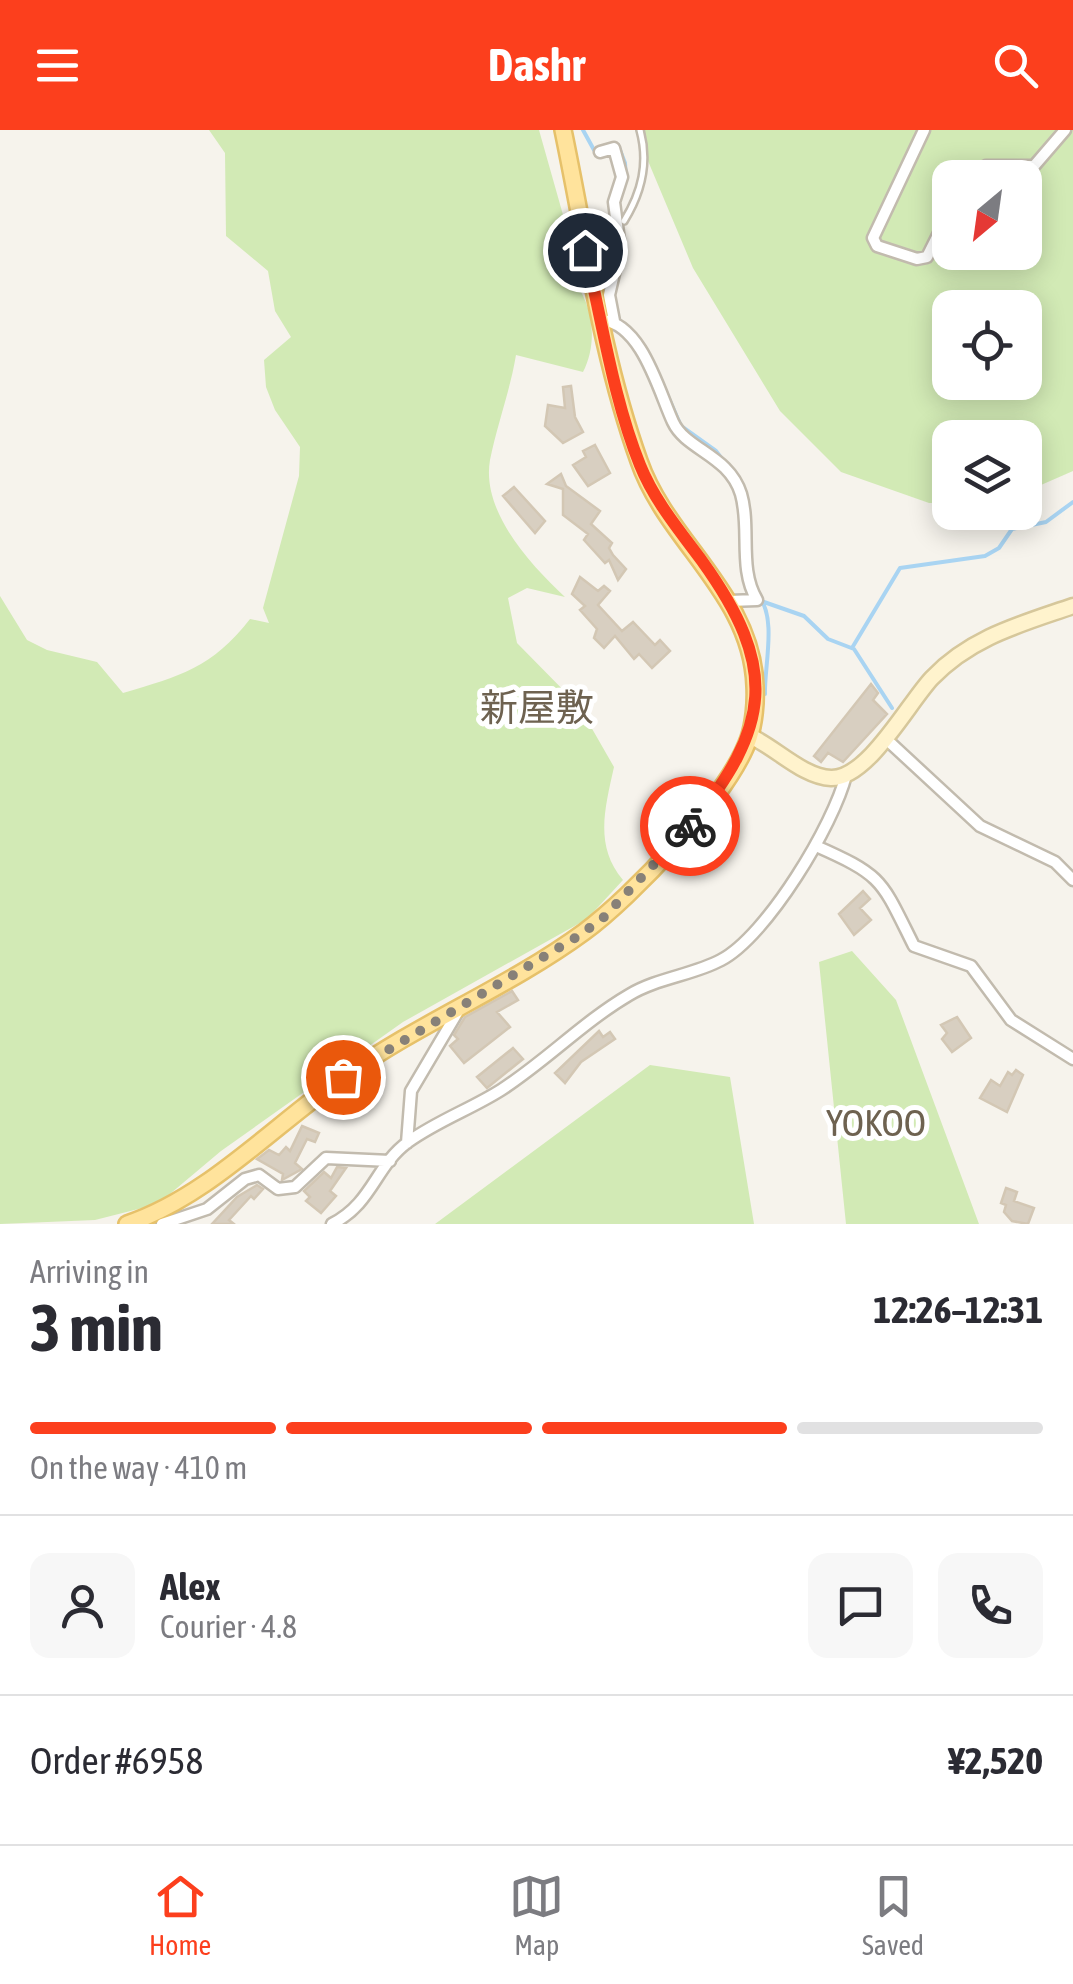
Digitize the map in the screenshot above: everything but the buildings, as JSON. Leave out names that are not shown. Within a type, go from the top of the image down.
[{"type":"main road","points":[[127,1224],[179,1199],[343,1077],[604,917],[719,790],[750,736],[754,667],[730,601],[664,510],[639,463],[563,130]]},
{"type":"street","points":[[924,130],[873,238],[877,246],[918,259],[927,257],[932,247]]},
{"type":"street","points":[[1039,160],[1065,130]]},
{"type":"street","points":[[600,152],[614,148],[622,164],[620,248],[609,295],[608,320],[635,344],[669,404],[673,422],[719,460],[741,494],[748,569],[757,600],[730,601]]},
{"type":"street","points":[[750,736],[811,772],[828,778],[846,774],[886,738],[930,679],[960,653],[988,636],[1073,606]]},
{"type":"street","points":[[886,738],[980,826],[1055,862],[1073,880]]},
{"type":"street","points":[[332,1224],[364,1202],[406,1143],[500,1090],[564,1038],[630,994],[718,962],[743,947],[762,929],[787,884],[816,846],[840,799],[846,774]]},
{"type":"street","points":[[816,846],[869,869],[890,896],[914,946],[970,966],[1011,1020],[1073,1058]]},
{"type":"street","points":[[406,1143],[410,1092],[464,1002]]},
{"type":"street","points":[[162,1224],[206,1209],[258,1175],[278,1189],[294,1187],[326,1158],[390,1161]]},
{"type":"lane","points":[[620,222],[640,194],[646,150],[640,130]]},
{"type":"green space","points":[[209,130],[539,130],[567,229],[568,275],[588,308],[591,347],[583,372],[516,355],[490,460],[489,480],[493,499],[511,536],[565,597],[527,588],[508,598],[517,643],[579,706],[614,767],[605,812],[605,840],[608,854],[623,880],[587,919],[403,1022],[221,1151],[158,1204],[95,1220],[0,1224],[0,596],[27,640],[47,650],[97,662],[123,693],[178,675],[222,649],[250,619],[269,623],[263,608],[299,476],[300,447],[275,410],[266,387],[264,360],[291,337],[275,311],[268,271],[226,236],[225,153]]},
{"type":"green space","points":[[635,130],[1073,130],[1073,471],[1042,485],[1042,420],[932,420],[929,503],[841,472],[780,411],[693,268]]},
{"type":"green space","points":[[852,951],[896,1000],[979,1224],[846,1224],[819,962]]},
{"type":"green space","points":[[650,1065],[730,1077],[754,1224],[435,1224]]},
{"type":"waterway","points":[[583,130],[594,150],[600,148]]},
{"type":"waterway","points":[[618,145],[626,179]]},
{"type":"waterway","points":[[663,385],[681,426],[716,451],[742,485]]},
{"type":"waterway","points":[[852,648],[900,568],[985,556],[999,548],[1012,529],[1046,522],[1073,502]]},
{"type":"waterway","points":[[759,597],[769,630],[765,694]]},
{"type":"waterway","points":[[764,602],[804,616],[828,639],[854,649],[892,708]]},
{"type":"way so far","points":[[343,1077],[387,1047],[580,935],[604,917],[690,826]]},
{"type":"district","name":"新屋敷","points":[[537,708]]},
{"type":"district","name":"YOKOO","points":[[876,1123]]},
{"type":"route","points":[[585,250],[639,463],[664,510],[730,601],[754,667],[756,689],[750,736],[744,751],[690,826]]}]
